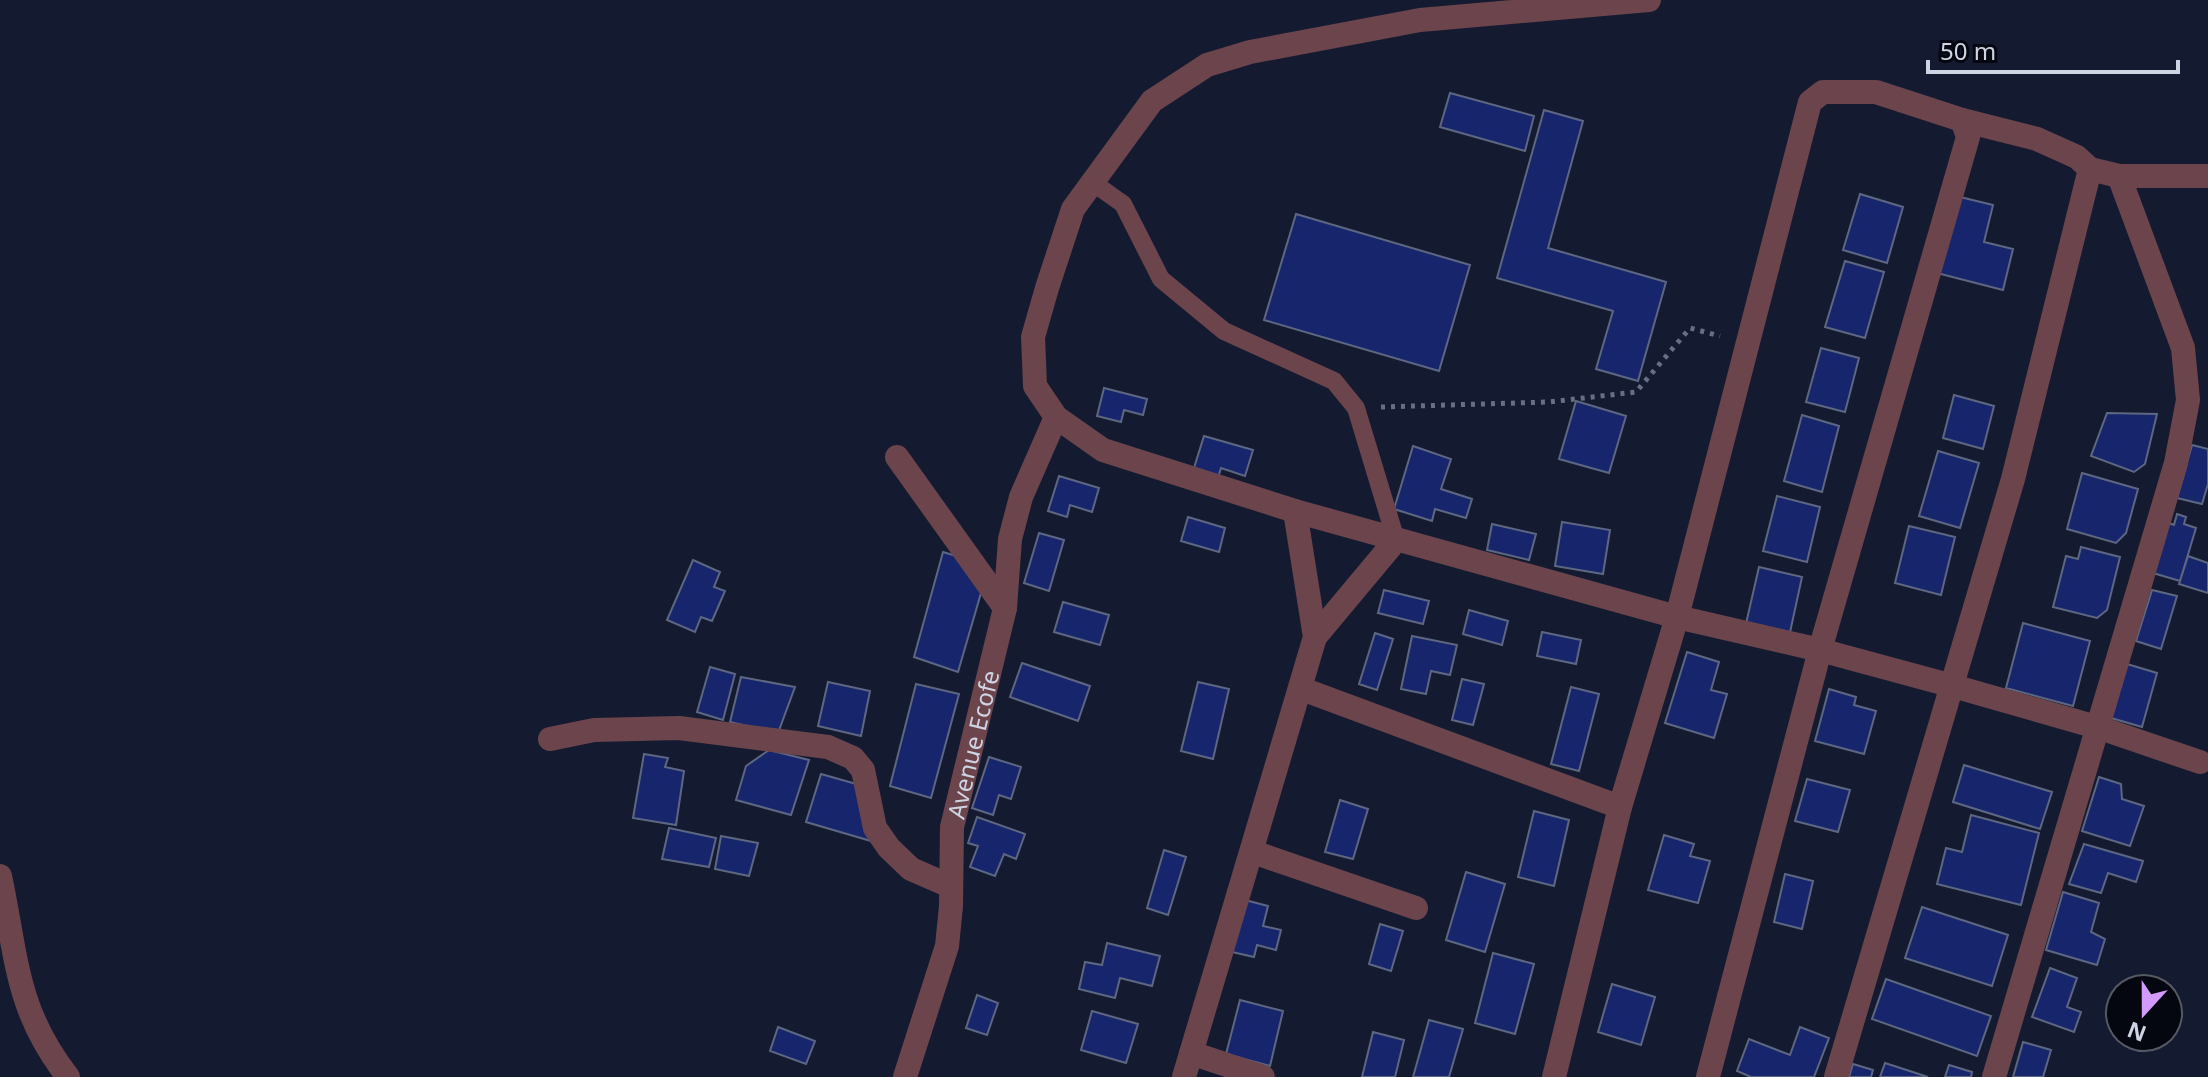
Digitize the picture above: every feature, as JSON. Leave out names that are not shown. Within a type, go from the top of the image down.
[{"type":"street","points":[[1649,0],[1420,20],[1250,52],[1207,65],[1152,101],[1073,209],[1033,337],[1035,386],[1056,417],[1103,450],[1396,540],[1677,617],[1820,650],[1953,686],[2100,728],[2200,762]]},
{"type":"street","points":[[1554,1077],[1620,807],[1677,617],[1810,102],[1823,92],[1876,92],[1962,120],[2037,139],[2077,157],[2090,169],[2119,176],[2208,176]]},
{"type":"street","points":[[1708,1077],[1820,650],[1968,137],[1962,120]]},
{"type":"street","points":[[1836,1077],[2013,479],[2090,169]]},
{"type":"street","points":[[1994,1077],[2100,728],[2176,463],[2188,400],[2183,348],[2119,176]]},
{"type":"street","name":"Avenue Ecofe","points":[[905,1077],[947,946],[952,827],[1005,608],[1010,539],[1021,497],[1056,417]]},
{"type":"street","points":[[897,457],[1005,608]]},
{"type":"street","points":[[1184,1077],[1315,637],[1295,511]]},
{"type":"street","points":[[1315,637],[1396,540]]},
{"type":"street","points":[[1302,689],[1620,807]]},
{"type":"street","points":[[550,739],[594,730],[679,728],[828,747],[853,758],[863,770],[875,828],[889,848],[911,869],[950,886]]},
{"type":"street","points":[[1253,852],[1416,908]]},
{"type":"street","points":[[0,876],[23,997],[47,1050],[68,1077]]},
{"type":"street","points":[[1191,1053],[1263,1077]]},
{"type":"lane","points":[[1092,182],[1123,204],[1161,279],[1224,331],[1334,381],[1356,408],[1396,540]]},
{"type":"path","points":[[1356,408],[1454,402],[1549,402],[1636,392],[1690,328],[1749,343]]},
{"type":"building","points":[[1450,93],[1534,116],[1525,151],[1440,127]]},
{"type":"building","points":[[1544,110],[1583,121],[1548,248],[1666,282],[1638,381],[1596,369],[1613,311],[1497,278]]},
{"type":"building","points":[[1860,194],[1903,207],[1887,263],[1843,250]]},
{"type":"building","points":[[1952,195],[1993,205],[1984,242],[2013,249],[2003,290],[1933,272]]},
{"type":"building","points":[[1296,214],[1470,265],[1439,371],[1264,320]]},
{"type":"building","points":[[1845,261],[1884,272],[1865,338],[1825,327]]},
{"type":"building","points":[[1821,348],[1859,358],[1845,412],[1806,402]]},
{"type":"building","points":[[1104,388],[1147,399],[1143,415],[1124,410],[1121,422],[1097,416]]},
{"type":"building","points":[[1954,395],[1994,406],[1983,449],[1943,438]]},
{"type":"building","points":[[1576,401],[1626,416],[1609,473],[1559,459]]},
{"type":"building","points":[[2107,413],[2157,414],[2145,464],[2134,472],[2091,456]]},
{"type":"building","points":[[1802,415],[1839,426],[1822,492],[1784,481]]},
{"type":"building","points":[[1204,436],[1253,450],[1245,476],[1221,468],[1218,478],[1193,471]]},
{"type":"building","points":[[2192,445],[2208,449],[2208,484],[2202,504],[2177,498]]},
{"type":"building","points":[[1413,446],[1451,459],[1441,489],[1472,499],[1466,518],[1435,509],[1432,521],[1394,509]]},
{"type":"building","points":[[1938,451],[1979,463],[1960,528],[1919,516]]},
{"type":"building","points":[[2082,473],[2138,489],[2126,533],[2116,543],[2067,529]]},
{"type":"building","points":[[1059,476],[1099,488],[1092,512],[1070,505],[1067,517],[1048,511]]},
{"type":"building","points":[[1777,496],[1820,507],[1807,562],[1763,551]]},
{"type":"building","points":[[2177,514],[2186,517],[2184,524],[2196,528],[2180,581],[2153,573],[2169,523],[2174,525]]},
{"type":"building","points":[[1188,517],[1225,528],[1219,552],[1181,541]]},
{"type":"building","points":[[1562,522],[1610,530],[1603,574],[1555,566]]},
{"type":"building","points":[[1492,524],[1536,534],[1529,560],[1487,550]]},
{"type":"building","points":[[1909,526],[1955,537],[1941,595],[1895,583]]},
{"type":"building","points":[[1039,533],[1064,540],[1049,591],[1024,583]]},
{"type":"building","points":[[2081,547],[2120,557],[2107,610],[2097,618],[2053,607],[2066,556],[2078,559]]},
{"type":"building","points":[[943,552],[966,559],[981,593],[958,672],[914,657]]},
{"type":"building","points":[[2188,556],[2208,563],[2208,593],[2179,584]]},
{"type":"building","points":[[693,560],[720,572],[714,587],[725,591],[712,621],[701,617],[695,632],[667,620]]},
{"type":"building","points":[[1759,567],[1802,577],[1789,637],[1745,628]]},
{"type":"building","points":[[1384,590],[1429,601],[1423,624],[1378,613]]},
{"type":"building","points":[[2152,590],[2177,596],[2161,649],[2136,641]]},
{"type":"building","points":[[1063,602],[1109,615],[1100,645],[1054,632]]},
{"type":"building","points":[[1469,610],[1508,621],[1502,645],[1463,634]]},
{"type":"building","points":[[2023,623],[2090,641],[2073,706],[2006,688]]},
{"type":"building","points":[[1542,632],[1581,640],[1576,664],[1537,656]]},
{"type":"building","points":[[1375,633],[1393,639],[1377,690],[1359,684]]},
{"type":"building","points":[[1412,636],[1457,645],[1450,675],[1431,671],[1426,694],[1401,689]]},
{"type":"building","points":[[1687,652],[1719,662],[1711,690],[1727,694],[1714,738],[1665,723]]},
{"type":"building","points":[[1022,663],[1090,686],[1078,721],[1010,697]]},
{"type":"building","points":[[2127,664],[2157,673],[2142,727],[2111,718]]},
{"type":"building","points":[[710,667],[735,674],[723,720],[697,712]]},
{"type":"building","points":[[741,677],[795,687],[778,733],[730,722]]},
{"type":"building","points":[[1462,679],[1484,684],[1473,725],[1452,720]]},
{"type":"building","points":[[828,682],[870,691],[861,736],[818,726]]},
{"type":"building","points":[[1198,682],[1229,689],[1213,759],[1181,751]]},
{"type":"building","points":[[916,684],[959,694],[931,798],[890,786]]},
{"type":"building","points":[[1571,687],[1599,694],[1579,771],[1551,764]]},
{"type":"building","points":[[1829,689],[1856,697],[1854,705],[1876,711],[1864,754],[1815,741]]},
{"type":"building","points":[[769,750],[809,760],[791,815],[736,800],[746,766]]},
{"type":"building","points":[[644,754],[668,758],[665,767],[684,771],[676,825],[633,818]]},
{"type":"building","points":[[989,757],[1021,767],[1011,799],[999,795],[993,815],[972,808]]},
{"type":"building","points":[[1964,765],[2052,792],[2040,829],[1953,802]]},
{"type":"building","points":[[821,774],[860,785],[871,841],[806,822]]},
{"type":"building","points":[[2099,777],[2121,784],[2122,799],[2144,806],[2130,846],[2082,831]]},
{"type":"building","points":[[1807,779],[1850,790],[1838,832],[1795,821]]},
{"type":"building","points":[[1340,800],[1368,809],[1353,859],[1325,852]]},
{"type":"building","points":[[1534,811],[1569,820],[1554,886],[1518,877]]},
{"type":"building","points":[[1971,815],[2039,833],[2021,905],[1937,884],[1946,848],[1962,852]]},
{"type":"building","points":[[977,817],[1025,834],[1016,859],[1004,854],[995,876],[970,867],[978,846],[968,843]]},
{"type":"building","points":[[669,828],[716,838],[709,867],[662,859]]},
{"type":"building","points":[[1664,835],[1694,844],[1690,856],[1710,861],[1698,903],[1648,890]]},
{"type":"building","points":[[721,836],[758,843],[749,876],[715,869]]},
{"type":"building","points":[[2084,844],[2143,861],[2136,882],[2108,873],[2101,893],[2069,884]]},
{"type":"building","points":[[1164,850],[1186,857],[1168,915],[1147,908]]},
{"type":"building","points":[[1466,872],[1505,884],[1485,952],[1446,940]]},
{"type":"building","points":[[1785,874],[1813,881],[1802,929],[1774,922]]},
{"type":"building","points":[[2063,892],[2099,903],[2091,932],[2105,939],[2097,965],[2046,950]]},
{"type":"building","points":[[1245,900],[1268,906],[1263,926],[1281,930],[1276,950],[1257,945],[1254,957],[1232,952]]},
{"type":"building","points":[[1922,907],[2008,935],[1992,986],[1905,958]]},
{"type":"building","points":[[1380,924],[1403,931],[1391,971],[1369,964]]},
{"type":"building","points":[[1107,943],[1160,956],[1152,986],[1120,978],[1115,998],[1079,989],[1085,962],[1102,965]]},
{"type":"building","points":[[1493,953],[1534,964],[1515,1034],[1475,1023]]},
{"type":"building","points":[[2050,968],[2077,978],[2067,1007],[2081,1012],[2074,1032],[2032,1017]]},
{"type":"building","points":[[1886,979],[1991,1016],[1977,1056],[1872,1019]]},
{"type":"building","points":[[1612,984],[1655,997],[1641,1045],[1598,1032]]},
{"type":"building","points":[[977,995],[998,1003],[987,1035],[966,1028]]},
{"type":"building","points":[[1240,1000],[1283,1011],[1270,1066],[1226,1054]]},
{"type":"building","points":[[1092,1011],[1138,1024],[1126,1063],[1081,1050]]},
{"type":"building","points":[[1429,1020],[1463,1029],[1449,1077],[1413,1077]]},
{"type":"building","points":[[778,1027],[815,1041],[806,1064],[770,1051]]},
{"type":"building","points":[[1800,1027],[1829,1038],[1814,1077],[1751,1077],[1737,1071],[1749,1039],[1790,1055]]},
{"type":"building","points":[[1373,1032],[1404,1040],[1395,1077],[1362,1077]]},
{"type":"building","points":[[2023,1042],[2051,1050],[2043,1077],[2013,1077]]},
{"type":"building","points":[[1885,1063],[1928,1077],[1880,1077]]},
{"type":"building","points":[[1853,1064],[1873,1070],[1871,1077],[1849,1077]]},
{"type":"building","points":[[1949,1065],[1972,1072],[1971,1077],[1945,1077]]}]
